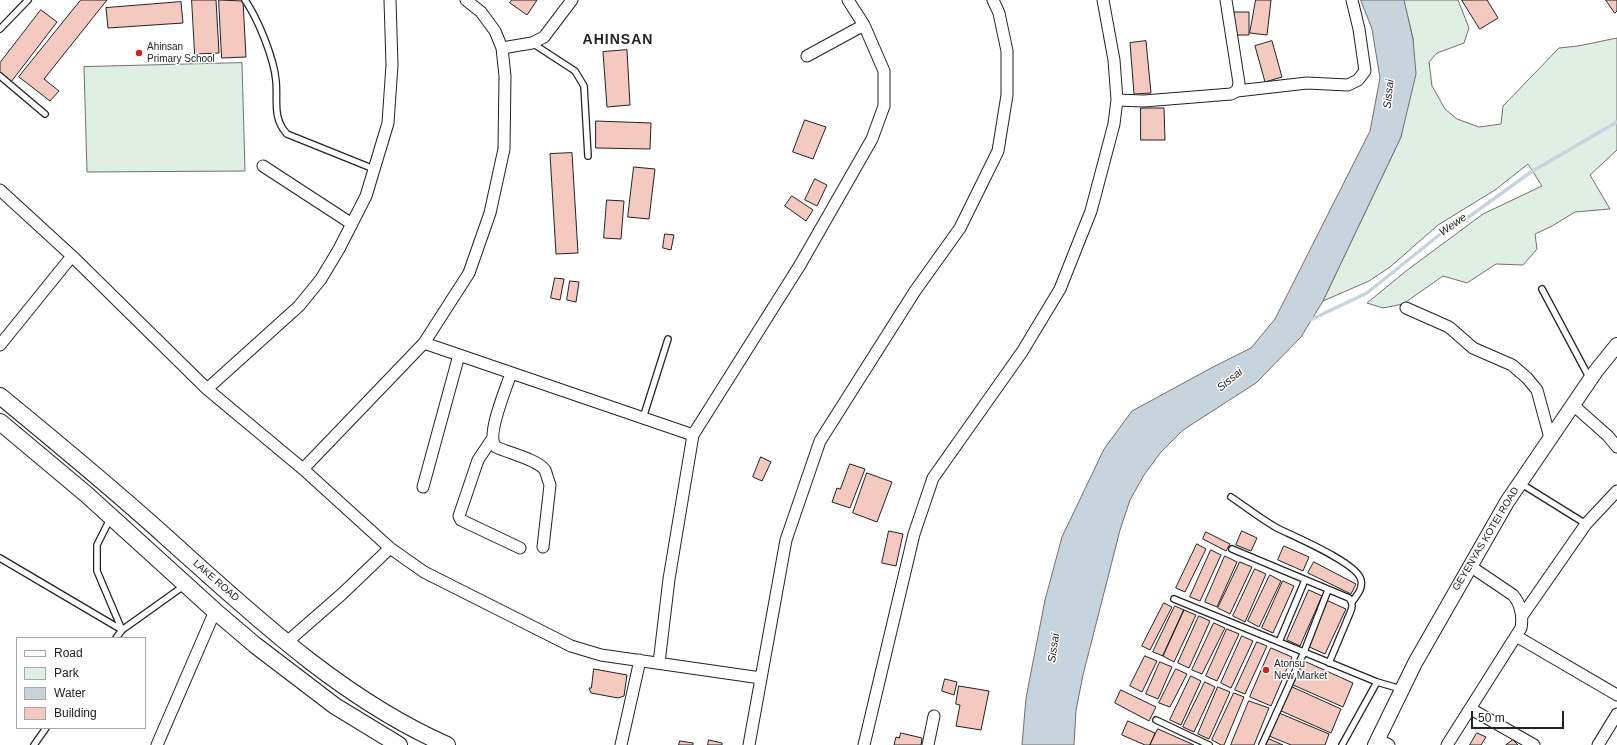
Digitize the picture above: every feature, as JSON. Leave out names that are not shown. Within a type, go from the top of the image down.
[{"type":"main road","name":"LAKE ROAD","points":[[0,396],[102,480],[287,642],[358,694],[417,732],[447,745]]},
{"type":"main road","points":[[0,422],[111,517],[215,611],[335,706],[399,745]]},
{"type":"street","points":[[207,388],[298,306],[321,278],[339,249],[366,196],[388,123],[392,65],[390,0]]},
{"type":"street","points":[[303,468],[424,343],[469,273],[490,213],[504,149],[505,76],[502,48],[495,31],[485,17],[466,0]]},
{"type":"street","points":[[502,48],[532,43],[544,37],[572,0]]},
{"type":"street","points":[[659,663],[669,579],[693,436],[800,265],[872,139],[884,106],[884,71],[864,25],[848,0]]},
{"type":"street","points":[[749,745],[786,540],[820,441],[915,291],[960,228],[998,151],[1007,95],[1007,51],[999,14],[993,0]]},
{"type":"street","points":[[864,745],[914,534],[933,478],[1022,352],[1060,289],[1091,211],[1114,124],[1117,100],[1114,60],[1103,0]]},
{"type":"street","points":[[1226,0],[1239,83],[1237,91]]},
{"type":"street","points":[[1117,100],[1144,101],[1215,96],[1231,94],[1237,91],[1307,83],[1348,85],[1358,80],[1365,71],[1359,29],[1352,0]]},
{"type":"street","points":[[807,56],[864,25]]},
{"type":"street","points":[[263,166],[352,224]]},
{"type":"street","points":[[0,190],[72,256],[207,388],[303,468],[390,548],[424,572],[571,646],[600,655],[761,678]]},
{"type":"street","points":[[0,345],[72,256]]},
{"type":"street","points":[[1406,308],[1449,327],[1473,348],[1512,365],[1527,378],[1537,390],[1550,438]]},
{"type":"street","points":[[424,343],[693,436]]},
{"type":"street","name":"GEYENYAS KOTEI ROAD","points":[[1381,743],[1415,663],[1470,566],[1520,483],[1590,379],[1617,345]]},
{"type":"street","points":[[422,487],[459,355]]},
{"type":"street","points":[[511,373],[494,426],[492,439],[493,444],[496,447],[534,462],[544,468],[550,485],[543,547]]},
{"type":"street","points":[[1573,405],[1608,436],[1617,447]]},
{"type":"street","points":[[492,439],[478,460],[459,516],[461,520],[520,548]]},
{"type":"street","points":[[1522,616],[1586,524],[1617,491]]},
{"type":"street","points":[[287,642],[342,594],[390,548]]},
{"type":"street","points":[[1447,745],[1521,628],[1522,616],[1518,601],[1513,595],[1470,566]]},
{"type":"street","points":[[157,745],[215,611]]},
{"type":"street","points":[[1516,636],[1617,695]]},
{"type":"street","points":[[621,745],[640,660]]},
{"type":"street","points":[[1471,708],[1534,745]]},
{"type":"street","points":[[1598,745],[1617,714]]},
{"type":"street","points":[[928,745],[934,716]]},
{"type":"lane","points":[[0,29],[28,0]]},
{"type":"lane","points":[[245,0],[263,34],[276,81],[276,103],[280,126],[287,134],[374,169]]},
{"type":"lane","points":[[532,43],[575,71],[584,86],[588,156]]},
{"type":"lane","points":[[0,76],[45,114]]},
{"type":"lane","points":[[1542,289],[1590,379]]},
{"type":"lane","points":[[643,418],[668,339]]},
{"type":"lane","points":[[1520,483],[1586,524]]},
{"type":"lane","points":[[1231,497],[1276,527],[1319,547],[1356,572],[1362,580],[1360,591],[1352,602],[1353,606],[1329,663]]},
{"type":"lane","points":[[111,517],[96,545],[97,571],[122,630]]},
{"type":"lane","points":[[1232,549],[1349,598],[1352,602]]},
{"type":"lane","points":[[0,558],[122,630]]},
{"type":"lane","points":[[1279,642],[1305,580]]},
{"type":"lane","points":[[117,637],[122,630],[186,584]]},
{"type":"lane","points":[[1262,745],[1304,652],[1328,590]]},
{"type":"lane","points":[[1174,599],[1329,663],[1377,682],[1403,690]]},
{"type":"lane","points":[[1342,745],[1377,682]]},
{"type":"lane","points":[[1156,720],[1209,745]]},
{"type":"lane","points":[[34,745],[45,729]]},
{"type":"green space","points":[[1404,0],[1458,0],[1469,28],[1464,43],[1437,53],[1429,62],[1432,86],[1445,109],[1457,119],[1479,127],[1501,124],[1503,106],[1559,48],[1578,46],[1617,38],[1617,150],[1590,175],[1610,209],[1575,212],[1535,234],[1537,249],[1523,265],[1496,264],[1467,283],[1443,276],[1403,304],[1383,308],[1367,303],[1406,271],[1483,214],[1542,186],[1528,164],[1495,190],[1438,225],[1390,267],[1369,281],[1323,301],[1401,137],[1413,39]]},
{"type":"green space","points":[[242,63],[245,171],[87,172],[84,67]]},
{"type":"water","name":"Sissai","points":[[1361,0],[1404,0],[1413,39],[1416,74],[1401,137],[1323,301],[1301,337],[1256,383],[1183,430],[1161,452],[1144,475],[1130,500],[1120,530],[1083,675],[1076,710],[1074,745],[1022,745],[1026,698],[1045,600],[1062,537],[1104,449],[1132,411],[1251,348],[1275,319],[1370,131],[1380,78],[1372,29]]},
{"type":"building","points":[[81,0],[107,0],[44,79],[59,91],[50,101],[19,77]]},
{"type":"building","points":[[192,0],[216,0],[219,53],[195,54]]},
{"type":"building","points":[[219,0],[243,1],[246,57],[222,58]]},
{"type":"building","points":[[512,0],[537,0],[527,15],[510,3]]},
{"type":"building","points":[[1256,0],[1271,0],[1267,35],[1250,33]]},
{"type":"building","points":[[1462,0],[1487,0],[1498,18],[1480,29]]},
{"type":"building","points":[[1606,0],[1617,0],[1617,11],[1615,13]]},
{"type":"building","points":[[181,2],[183,23],[108,28],[106,8]]},
{"type":"building","points":[[41,10],[57,22],[11,82],[0,73],[0,63]]},
{"type":"building","points":[[1234,12],[1249,12],[1249,35],[1233,35]]},
{"type":"building","points":[[1146,41],[1151,93],[1134,94],[1130,43]]},
{"type":"building","points":[[1272,41],[1282,77],[1265,82],[1255,46]]},
{"type":"building","points":[[627,50],[630,105],[607,107],[603,52]]},
{"type":"building","points":[[1141,108],[1164,108],[1165,140],[1141,140]]},
{"type":"building","points":[[805,120],[826,127],[813,159],[793,152]]},
{"type":"building","points":[[596,121],[651,123],[650,149],[596,148]]},
{"type":"building","points":[[572,153],[578,253],[556,254],[550,154]]},
{"type":"building","points":[[634,167],[655,169],[649,219],[628,217]]},
{"type":"building","points":[[815,179],[827,185],[817,206],[805,200]]},
{"type":"building","points":[[792,196],[813,210],[806,221],[785,206]]},
{"type":"building","points":[[607,200],[624,201],[621,239],[604,238]]},
{"type":"building","points":[[665,234],[674,235],[671,250],[663,248]]},
{"type":"building","points":[[555,278],[564,279],[560,300],[551,298]]},
{"type":"building","points":[[570,281],[579,282],[576,302],[567,300]]},
{"type":"building","points":[[761,457],[771,462],[762,481],[753,477]]},
{"type":"building","points":[[850,464],[865,469],[850,508],[832,502],[837,488],[840,489]]},
{"type":"building","points":[[867,473],[892,482],[877,522],[853,513]]},
{"type":"building","points":[[889,531],[903,534],[896,566],[882,563]]},
{"type":"building","points":[[1242,531],[1257,538],[1251,551],[1236,545]]},
{"type":"building","points":[[1206,532],[1230,544],[1226,551],[1203,539]]},
{"type":"building","points":[[1197,544],[1206,549],[1185,592],[1176,588]]},
{"type":"building","points":[[1284,546],[1309,557],[1303,571],[1278,560]]},
{"type":"building","points":[[1211,550],[1221,555],[1200,601],[1190,597]]},
{"type":"building","points":[[1225,556],[1237,562],[1217,607],[1205,602]]},
{"type":"building","points":[[1240,562],[1252,567],[1230,614],[1218,608]]},
{"type":"building","points":[[1314,562],[1356,584],[1351,594],[1308,573]]},
{"type":"building","points":[[1255,569],[1266,574],[1245,622],[1233,616]]},
{"type":"building","points":[[1270,575],[1281,581],[1259,627],[1248,621]]},
{"type":"building","points":[[1283,581],[1294,586],[1273,633],[1262,628]]},
{"type":"building","points":[[1309,590],[1322,596],[1300,646],[1287,640]]},
{"type":"building","points":[[1326,600],[1346,609],[1325,654],[1307,646]]},
{"type":"building","points":[[1164,603],[1172,607],[1150,650],[1142,646]]},
{"type":"building","points":[[1175,606],[1184,610],[1163,656],[1153,652]]},
{"type":"building","points":[[1184,610],[1196,615],[1174,662],[1163,656]]},
{"type":"building","points":[[1199,616],[1210,621],[1189,668],[1178,663]]},
{"type":"building","points":[[1214,623],[1225,628],[1202,674],[1192,670]]},
{"type":"building","points":[[1227,629],[1239,634],[1217,681],[1206,676]]},
{"type":"building","points":[[1242,636],[1253,641],[1231,688],[1221,683]]},
{"type":"building","points":[[1257,642],[1267,646],[1245,694],[1235,690]]},
{"type":"building","points":[[1271,648],[1292,657],[1271,706],[1250,697]]},
{"type":"building","points":[[1145,656],[1157,661],[1142,692],[1130,686]]},
{"type":"building","points":[[1302,660],[1353,683],[1343,707],[1291,684]]},
{"type":"building","points":[[1160,662],[1172,667],[1158,699],[1146,694]]},
{"type":"building","points":[[594,669],[627,675],[624,696],[618,698],[591,693],[589,688],[591,688]]},
{"type":"building","points":[[1176,669],[1187,674],[1170,707],[1159,703]]},
{"type":"building","points":[[1191,676],[1201,681],[1181,725],[1170,720]]},
{"type":"building","points":[[945,679],[957,682],[954,695],[942,691]]},
{"type":"building","points":[[1205,682],[1215,687],[1194,732],[1183,727]]},
{"type":"building","points":[[959,686],[989,691],[981,730],[956,726],[960,705],[956,704]]},
{"type":"building","points":[[1290,686],[1341,709],[1331,733],[1279,710]]},
{"type":"building","points":[[1218,687],[1230,692],[1209,739],[1198,734]]},
{"type":"building","points":[[1121,690],[1156,707],[1149,721],[1115,703]]},
{"type":"building","points":[[1234,693],[1244,697],[1224,745],[1221,745],[1212,740]]},
{"type":"building","points":[[1249,701],[1269,708],[1254,745],[1231,745]]},
{"type":"building","points":[[1279,713],[1329,734],[1325,745],[1291,745],[1269,736]]},
{"type":"building","points":[[1128,721],[1155,733],[1150,745],[1145,745],[1122,735]]},
{"type":"building","points":[[1158,729],[1194,745],[1150,745]]},
{"type":"building","points":[[901,733],[922,738],[921,745],[894,745],[896,737],[899,738]]},
{"type":"building","points":[[1477,733],[1486,737],[1481,745],[1470,745]]},
{"type":"building","points":[[1267,738],[1283,745],[1264,745]]},
{"type":"building","points":[[709,740],[722,743],[722,745],[708,745]]},
{"type":"building","points":[[1513,740],[1518,745],[1506,745]]},
{"type":"building","points":[[680,741],[693,743],[693,745],[679,745]]},
{"type":"waterway","name":"Wewe","points":[[1308,321],[1367,293],[1443,232],[1470,216],[1531,172],[1617,122]]},
{"type":"place","name":"Ahinsan Primary School","points":[[139,53]]},
{"type":"place","name":"Atonsu New Market","points":[[1266,670]]},
{"type":"district","name":"AHINSAN","points":[[618,40]]}]
